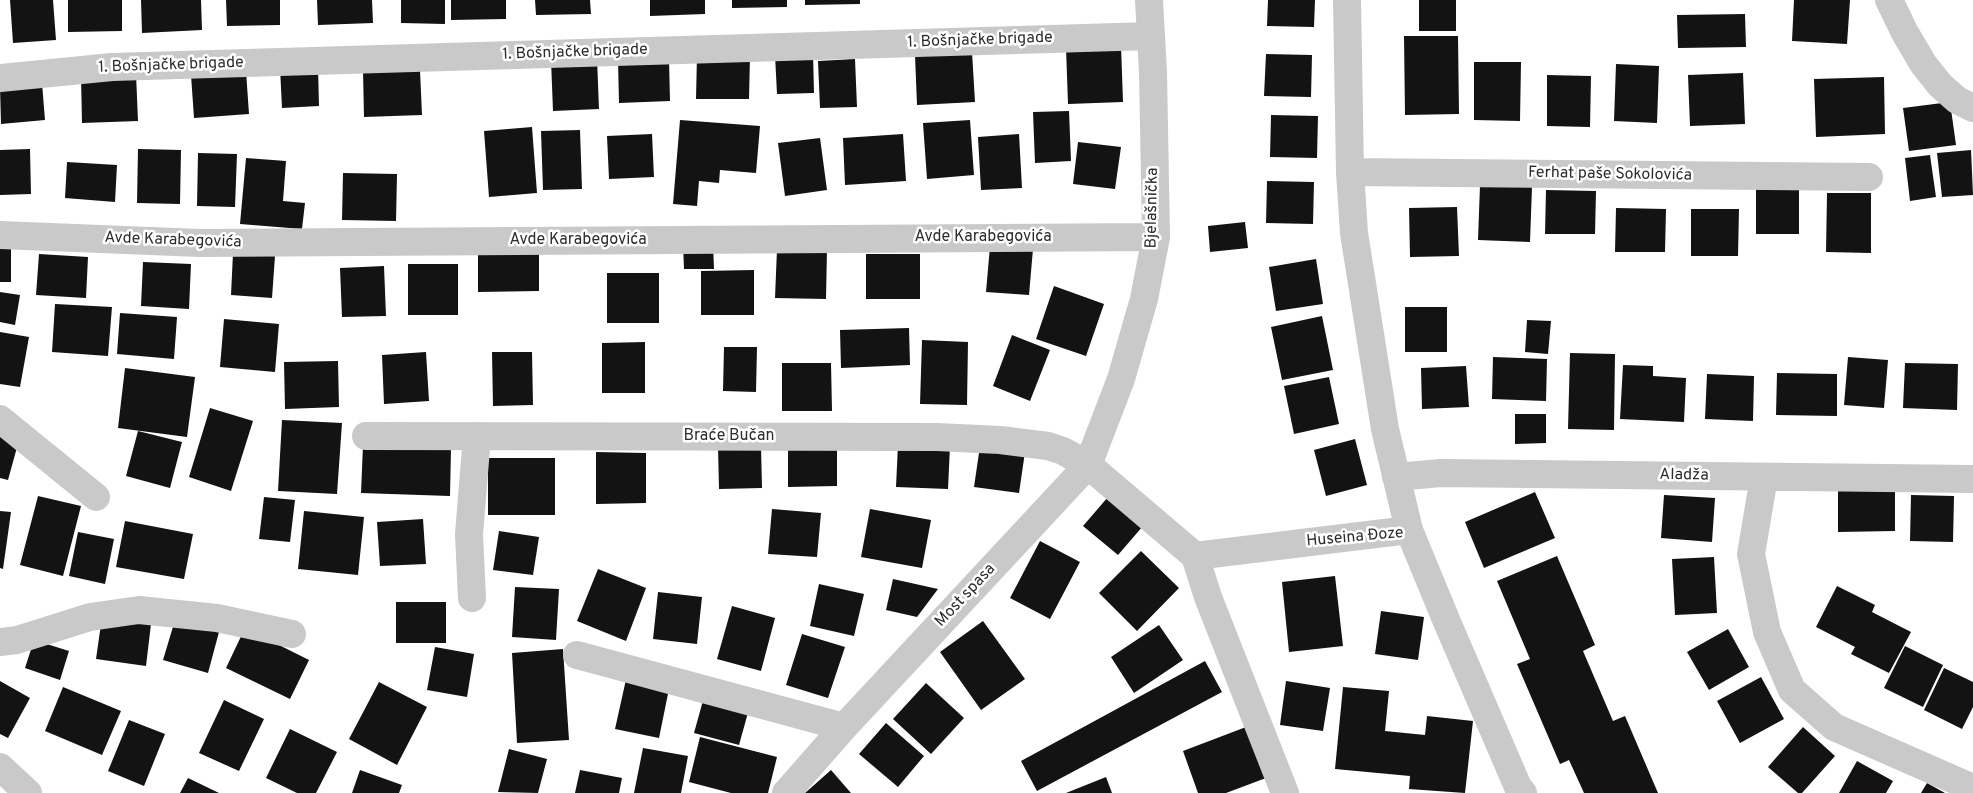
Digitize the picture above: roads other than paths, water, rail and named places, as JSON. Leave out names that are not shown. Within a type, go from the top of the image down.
[{"type":"street","name":"Bjelašnička","points":[[1088,466],[1121,379],[1144,299],[1156,237],[1149,0]]},
{"type":"street","points":[[1347,0],[1350,172],[1354,233],[1384,429],[1409,530]]},
{"type":"street","points":[[1890,0],[1905,33],[1924,66],[1940,85],[1957,100],[1973,108]]},
{"type":"street","name":"1. Bošnjačke brigade","points":[[0,78],[112,67],[1151,36]]},
{"type":"street","name":"Ferhat paše Sokolovića","points":[[1350,172],[1869,177]]},
{"type":"street","name":"Avde Karabegovića","points":[[0,235],[200,244],[1156,237]]},
{"type":"street","points":[[0,419],[96,497]]},
{"type":"street","name":"Braće Bučan","points":[[366,436],[946,437],[1000,440],[1048,446],[1063,451],[1088,466]]},
{"type":"street","points":[[472,598],[469,534],[477,436]]},
{"type":"street","points":[[1088,466],[1195,556],[1208,596],[1285,793]]},
{"type":"street","name":"Most spasa","points":[[786,793],[844,727],[1088,466]]},
{"type":"street","name":"Aladža","points":[[1396,476],[1441,473],[1973,479]]},
{"type":"street","points":[[1764,477],[1751,554],[1767,632],[1792,690],[1834,727],[1973,788]]},
{"type":"street","name":"Huseina Đoze","points":[[1195,556],[1409,530],[1518,791]]},
{"type":"street","points":[[0,642],[16,640],[90,617],[140,610],[217,618],[292,634]]},
{"type":"street","points":[[577,654],[844,727]]},
{"type":"street","points":[[0,768],[28,793]]}]
